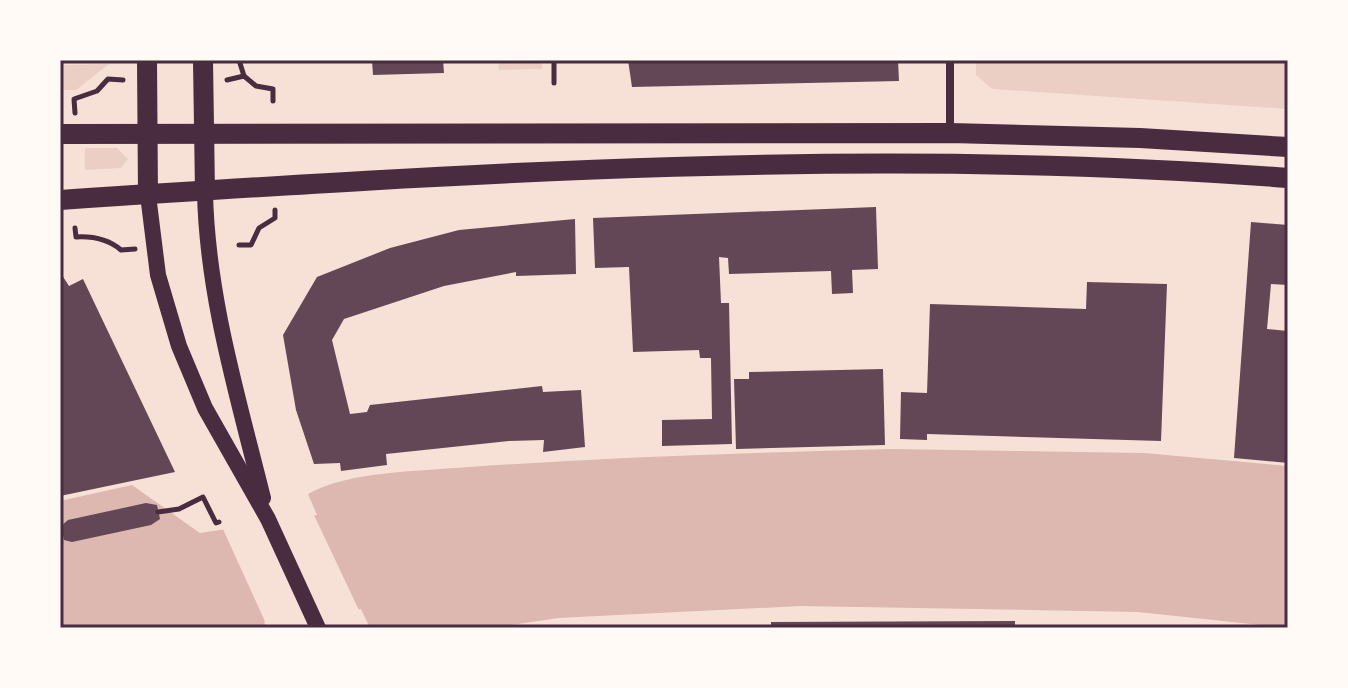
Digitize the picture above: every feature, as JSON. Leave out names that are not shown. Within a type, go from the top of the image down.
[{"type":"main road","points":[[147,60],[148,195],[158,275],[179,346],[205,408],[268,519],[318,628]]},
{"type":"main road","points":[[203,60],[205,192],[212,272],[225,343],[268,519]]},
{"type":"main road","points":[[60,134],[950,133],[1140,138],[1288,147]]},
{"type":"main road","points":[[60,200],[733,163],[873,161],[1148,167],[1288,178]]},
{"type":"street","points":[[950,60],[950,133]]},
{"type":"path","points":[[239,60],[244,76],[256,86],[273,89],[273,101]]},
{"type":"path","points":[[554,60],[554,83]]},
{"type":"path","points":[[227,80],[244,76]]},
{"type":"path","points":[[75,118],[74,99],[97,91],[108,79],[123,80]]},
{"type":"path","points":[[239,245],[251,245],[259,228],[275,218],[275,205]]},
{"type":"path","points":[[75,228],[76,237],[100,239],[121,250],[136,249]]},
{"type":"path","points":[[158,512],[179,509],[203,497],[216,523],[219,522]]},
{"type":"shaded area","points":[[498,60],[542,60],[542,69],[499,70]]},
{"type":"shaded area","points":[[976,60],[1288,60],[1288,109],[992,89],[976,75]]},
{"type":"shaded area","points":[[109,64],[76,90],[60,90],[60,65]]},
{"type":"shaded area","points":[[85,148],[117,148],[128,159],[121,168],[85,170]]},
{"type":"shaded area","points":[[891,449],[1144,453],[1288,466],[1288,628],[1138,612],[800,606],[558,618],[492,628],[370,628],[361,609],[264,622],[267,628],[60,628],[60,501],[132,485],[200,533],[317,515],[308,494],[324,486],[386,473],[627,458]]},
{"type":"pier","points":[[313,513],[366,625],[359,614],[268,628],[222,527]]},
{"type":"building","points":[[372,60],[443,60],[444,73],[373,75]]},
{"type":"building","points":[[628,60],[898,60],[899,81],[632,87]]},
{"type":"building","points":[[876,207],[878,269],[852,270],[853,293],[832,294],[831,271],[729,274],[728,258],[719,257],[721,303],[729,303],[732,444],[662,446],[662,420],[712,419],[711,358],[700,358],[699,350],[633,352],[629,267],[595,268],[593,218]]},
{"type":"building","points":[[575,219],[576,274],[516,276],[516,272],[444,286],[344,319],[332,340],[350,414],[367,412],[370,405],[542,386],[543,392],[581,390],[585,447],[543,452],[544,440],[509,441],[386,454],[387,465],[341,471],[340,463],[314,464],[296,410],[283,335],[317,277],[390,248],[459,230]]},
{"type":"building","points":[[1251,222],[1288,225],[1288,285],[1271,284],[1267,329],[1288,331],[1288,463],[1234,458]]},
{"type":"building","points":[[60,272],[69,286],[83,279],[175,472],[60,496]]},
{"type":"building","points":[[1087,282],[1167,284],[1161,441],[927,434],[927,440],[900,439],[901,392],[927,393],[930,304],[1086,309]]},
{"type":"building","points":[[883,369],[885,445],[736,449],[734,379],[749,379],[749,372]]},
{"type":"building","points":[[146,503],[157,505],[160,519],[151,525],[72,542],[64,540],[61,526],[68,520]]},
{"type":"building","points":[[1015,621],[1015,628],[771,628],[771,622]]}]
